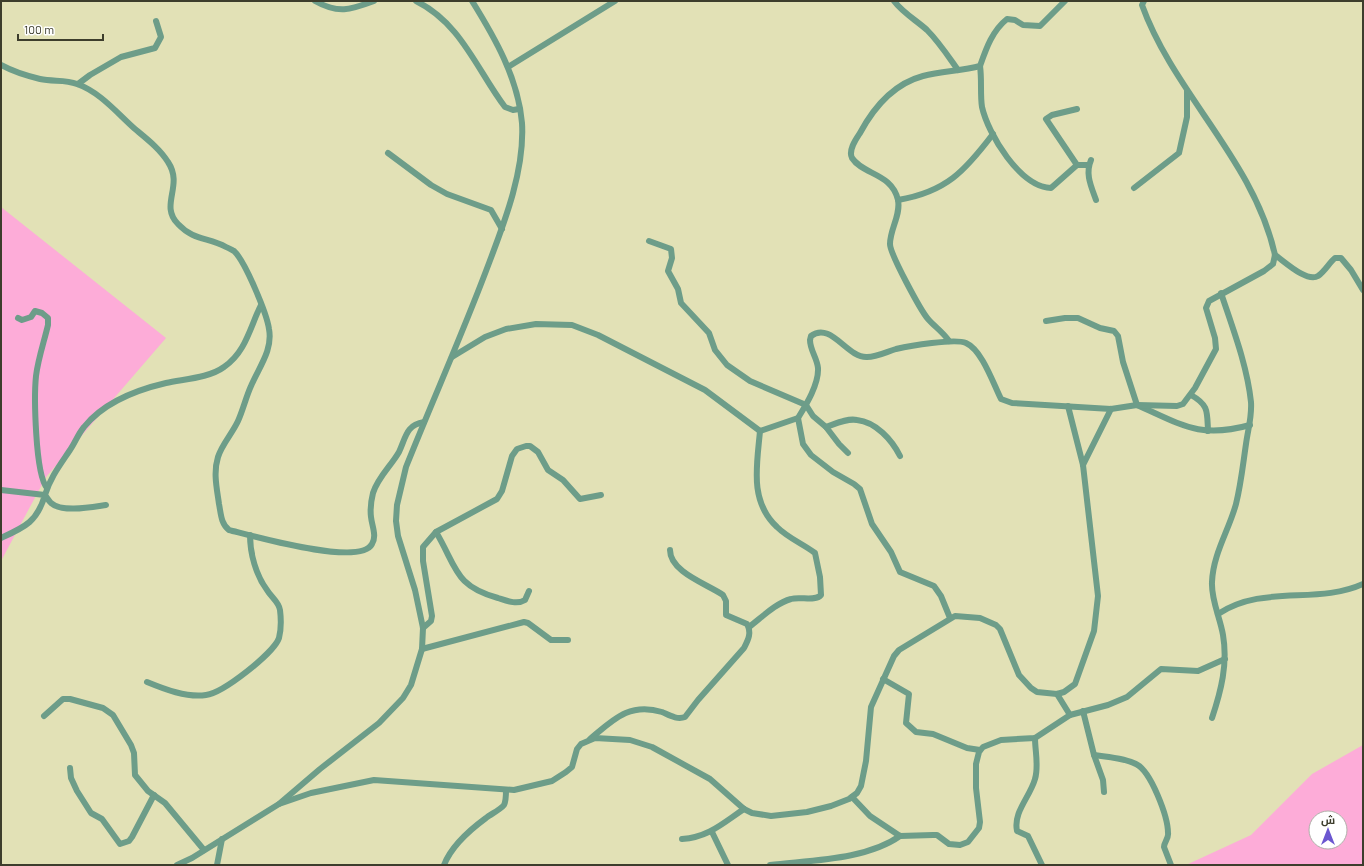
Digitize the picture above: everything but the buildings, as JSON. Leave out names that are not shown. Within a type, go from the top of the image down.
[{"type":"street","points":[[315,1],[324,6],[348,10],[374,1]]},
{"type":"street","points":[[416,1],[430,8],[458,34],[505,107],[513,110],[520,109]]},
{"type":"street","points":[[177,865],[279,804],[320,769],[380,723],[393,710],[411,685],[422,649],[423,628],[421,613],[398,536],[396,521],[400,486],[424,422],[502,229],[520,162],[522,142],[520,109],[508,67],[498,46],[472,1]]},
{"type":"street","points":[[508,67],[616,1]]},
{"type":"street","points":[[894,1],[899,8],[926,29],[942,46],[958,70]]},
{"type":"street","points":[[1065,1],[1040,26],[1023,25],[1015,20],[1007,19],[1002,23],[989,42],[980,66],[983,109],[993,134],[1010,161],[1020,172],[1048,188],[1053,187],[1077,165],[1089,163],[1091,186],[1096,200]]},
{"type":"street","points":[[760,431],[798,418],[806,405],[817,372],[817,365],[810,343],[811,336],[814,334],[823,333],[858,356],[866,357],[907,347],[949,341],[964,342],[974,349],[979,356],[1001,399],[1005,402],[1111,409],[1137,405],[1177,406],[1183,404],[1191,395],[1216,349],[1215,338],[1206,308],[1207,304],[1221,293],[1271,267],[1274,255],[1249,185],[1232,156],[1187,91],[1151,29],[1141,2]]},
{"type":"street","points":[[78,84],[90,75],[121,57],[155,48],[162,37],[156,22]]},
{"type":"street","points":[[1,65],[40,79],[64,80],[78,84],[93,92],[158,149],[168,162],[174,174],[174,186],[170,203],[172,218],[184,231],[195,237],[225,246],[234,252],[248,276],[268,324],[270,342],[266,355],[253,380],[238,420],[218,457],[215,472],[223,524],[229,530],[309,549],[332,552],[363,552],[368,550],[374,542],[371,504],[376,485],[398,453],[409,428],[416,423],[424,422]]},
{"type":"street","points":[[949,341],[942,331],[927,318],[903,276],[891,250],[890,244],[898,210],[898,200],[890,185],[884,179],[854,159],[851,153],[853,145],[872,111],[894,91],[906,83],[923,76],[980,66]]},
{"type":"street","points":[[1134,188],[1179,153],[1187,117],[1187,91]]},
{"type":"street","points":[[1077,109],[1052,115],[1046,119],[1077,165]]},
{"type":"street","points":[[898,200],[931,192],[945,183],[968,165],[993,134]]},
{"type":"street","points":[[388,153],[431,185],[447,194],[490,210],[502,229]]},
{"type":"street","points":[[649,241],[671,249],[672,258],[668,271],[678,289],[681,303],[709,333],[715,350],[727,365],[750,381],[806,405],[813,416],[826,427],[838,444],[848,453]]},
{"type":"street","points":[[1274,255],[1305,276],[1312,278],[1318,276],[1336,258],[1341,258],[1351,270],[1363,290]]},
{"type":"street","points":[[1212,718],[1225,672],[1223,635],[1212,589],[1213,572],[1221,541],[1236,502],[1250,425],[1251,402],[1245,370],[1221,293]]},
{"type":"street","points":[[1,538],[25,527],[32,521],[37,514],[53,475],[78,436],[97,412],[116,400],[145,388],[214,373],[224,367],[240,352],[249,337],[261,305]]},
{"type":"street","points":[[18,318],[22,320],[31,317],[35,311],[42,313],[48,318],[48,325],[36,375],[35,422],[44,485],[47,488]]},
{"type":"street","points":[[1046,321],[1065,318],[1078,318],[1100,328],[1114,331],[1118,336],[1123,362],[1137,405],[1188,428],[1208,431],[1224,431],[1250,425]]},
{"type":"street","points":[[451,357],[479,340],[506,329],[536,324],[572,325],[598,335],[705,390],[760,431]]},
{"type":"street","points":[[1191,395],[1202,401],[1206,407],[1208,431]]},
{"type":"street","points":[[587,741],[594,738],[630,740],[652,747],[710,779],[744,808],[760,815],[771,816],[807,812],[831,806],[842,803],[857,793],[863,778],[866,761],[869,715],[894,656],[899,650],[950,618],[966,616],[980,618],[996,625],[1000,629],[1019,675],[1025,683],[1037,692],[1057,694],[1064,692],[1075,684],[1089,648],[1096,612],[1097,582],[1086,507],[1083,465],[1068,406]]},
{"type":"street","points":[[1083,465],[1111,409]]},
{"type":"street","points":[[798,418],[803,444],[811,455],[833,472],[860,489],[872,524],[891,552],[900,572],[936,588],[950,618]]},
{"type":"street","points":[[826,427],[854,420],[862,421],[876,428],[890,440],[900,456]]},
{"type":"street","points":[[749,627],[783,602],[792,598],[818,598],[821,595],[818,565],[815,553],[777,527],[770,519],[758,498],[757,478],[760,431]]},
{"type":"street","points":[[423,628],[431,621],[432,616],[423,561],[423,546],[436,532],[497,499],[502,491],[512,456],[521,447],[530,446],[538,452],[548,470],[563,480],[580,499],[601,495]]},
{"type":"street","points":[[1,490],[45,495],[51,503],[57,506],[78,508],[106,505]]},
{"type":"street","points":[[436,532],[457,573],[474,590],[516,603],[525,600],[529,591]]},
{"type":"street","points":[[147,682],[162,689],[192,695],[206,695],[217,692],[232,683],[269,653],[277,642],[280,630],[280,609],[278,604],[266,590],[252,558],[250,550],[250,535]]},
{"type":"street","points":[[279,804],[311,793],[374,780],[514,790],[552,781],[572,767],[577,749],[616,717],[638,709],[658,711],[676,718],[685,717],[744,648],[749,638],[749,627],[745,622],[726,615],[725,597],[690,577],[675,564],[670,557],[670,550]]},
{"type":"street","points":[[1218,614],[1232,605],[1244,602],[1284,595],[1332,594],[1363,584]]},
{"type":"street","points":[[422,649],[524,622],[528,623],[550,640],[568,640]]},
{"type":"street","points":[[770,865],[823,859],[856,853],[885,845],[900,836],[937,835],[954,845],[965,844],[973,838],[980,826],[976,788],[976,764],[980,750],[989,744],[1001,740],[1035,738],[1070,715],[1108,705],[1127,698],[1161,669],[1198,671],[1225,659]]},
{"type":"street","points":[[883,680],[909,694],[906,723],[911,729],[922,734],[938,735],[967,748],[980,750]]},
{"type":"street","points":[[1057,694],[1070,715]]},
{"type":"street","points":[[44,716],[63,699],[74,700],[110,712],[131,745],[135,775],[154,795],[165,803],[204,850]]},
{"type":"street","points":[[1083,711],[1094,755],[1103,780],[1104,792]]},
{"type":"street","points":[[1035,738],[1035,779],[1016,819],[1017,831],[1028,836],[1042,865]]},
{"type":"street","points":[[1094,755],[1131,762],[1138,765],[1142,769],[1153,787],[1166,817],[1168,836],[1164,847],[1171,865]]},
{"type":"street","points":[[70,768],[71,778],[77,791],[91,813],[102,819],[114,838],[120,844],[129,841],[132,838],[154,795]]},
{"type":"street","points":[[444,865],[465,837],[481,821],[502,807],[506,799],[506,790]]},
{"type":"street","points":[[852,797],[870,816],[900,836]]},
{"type":"street","points":[[682,839],[692,838],[712,832],[744,808]]},
{"type":"street","points":[[712,832],[728,865]]},
{"type":"street","points":[[217,865],[222,839]]},
{"type":"shaded area","points":[[1,207],[166,338],[46,477],[1,561]]},
{"type":"shaded area","points":[[1363,745],[1363,865],[1186,865],[1251,835],[1312,774]]}]
